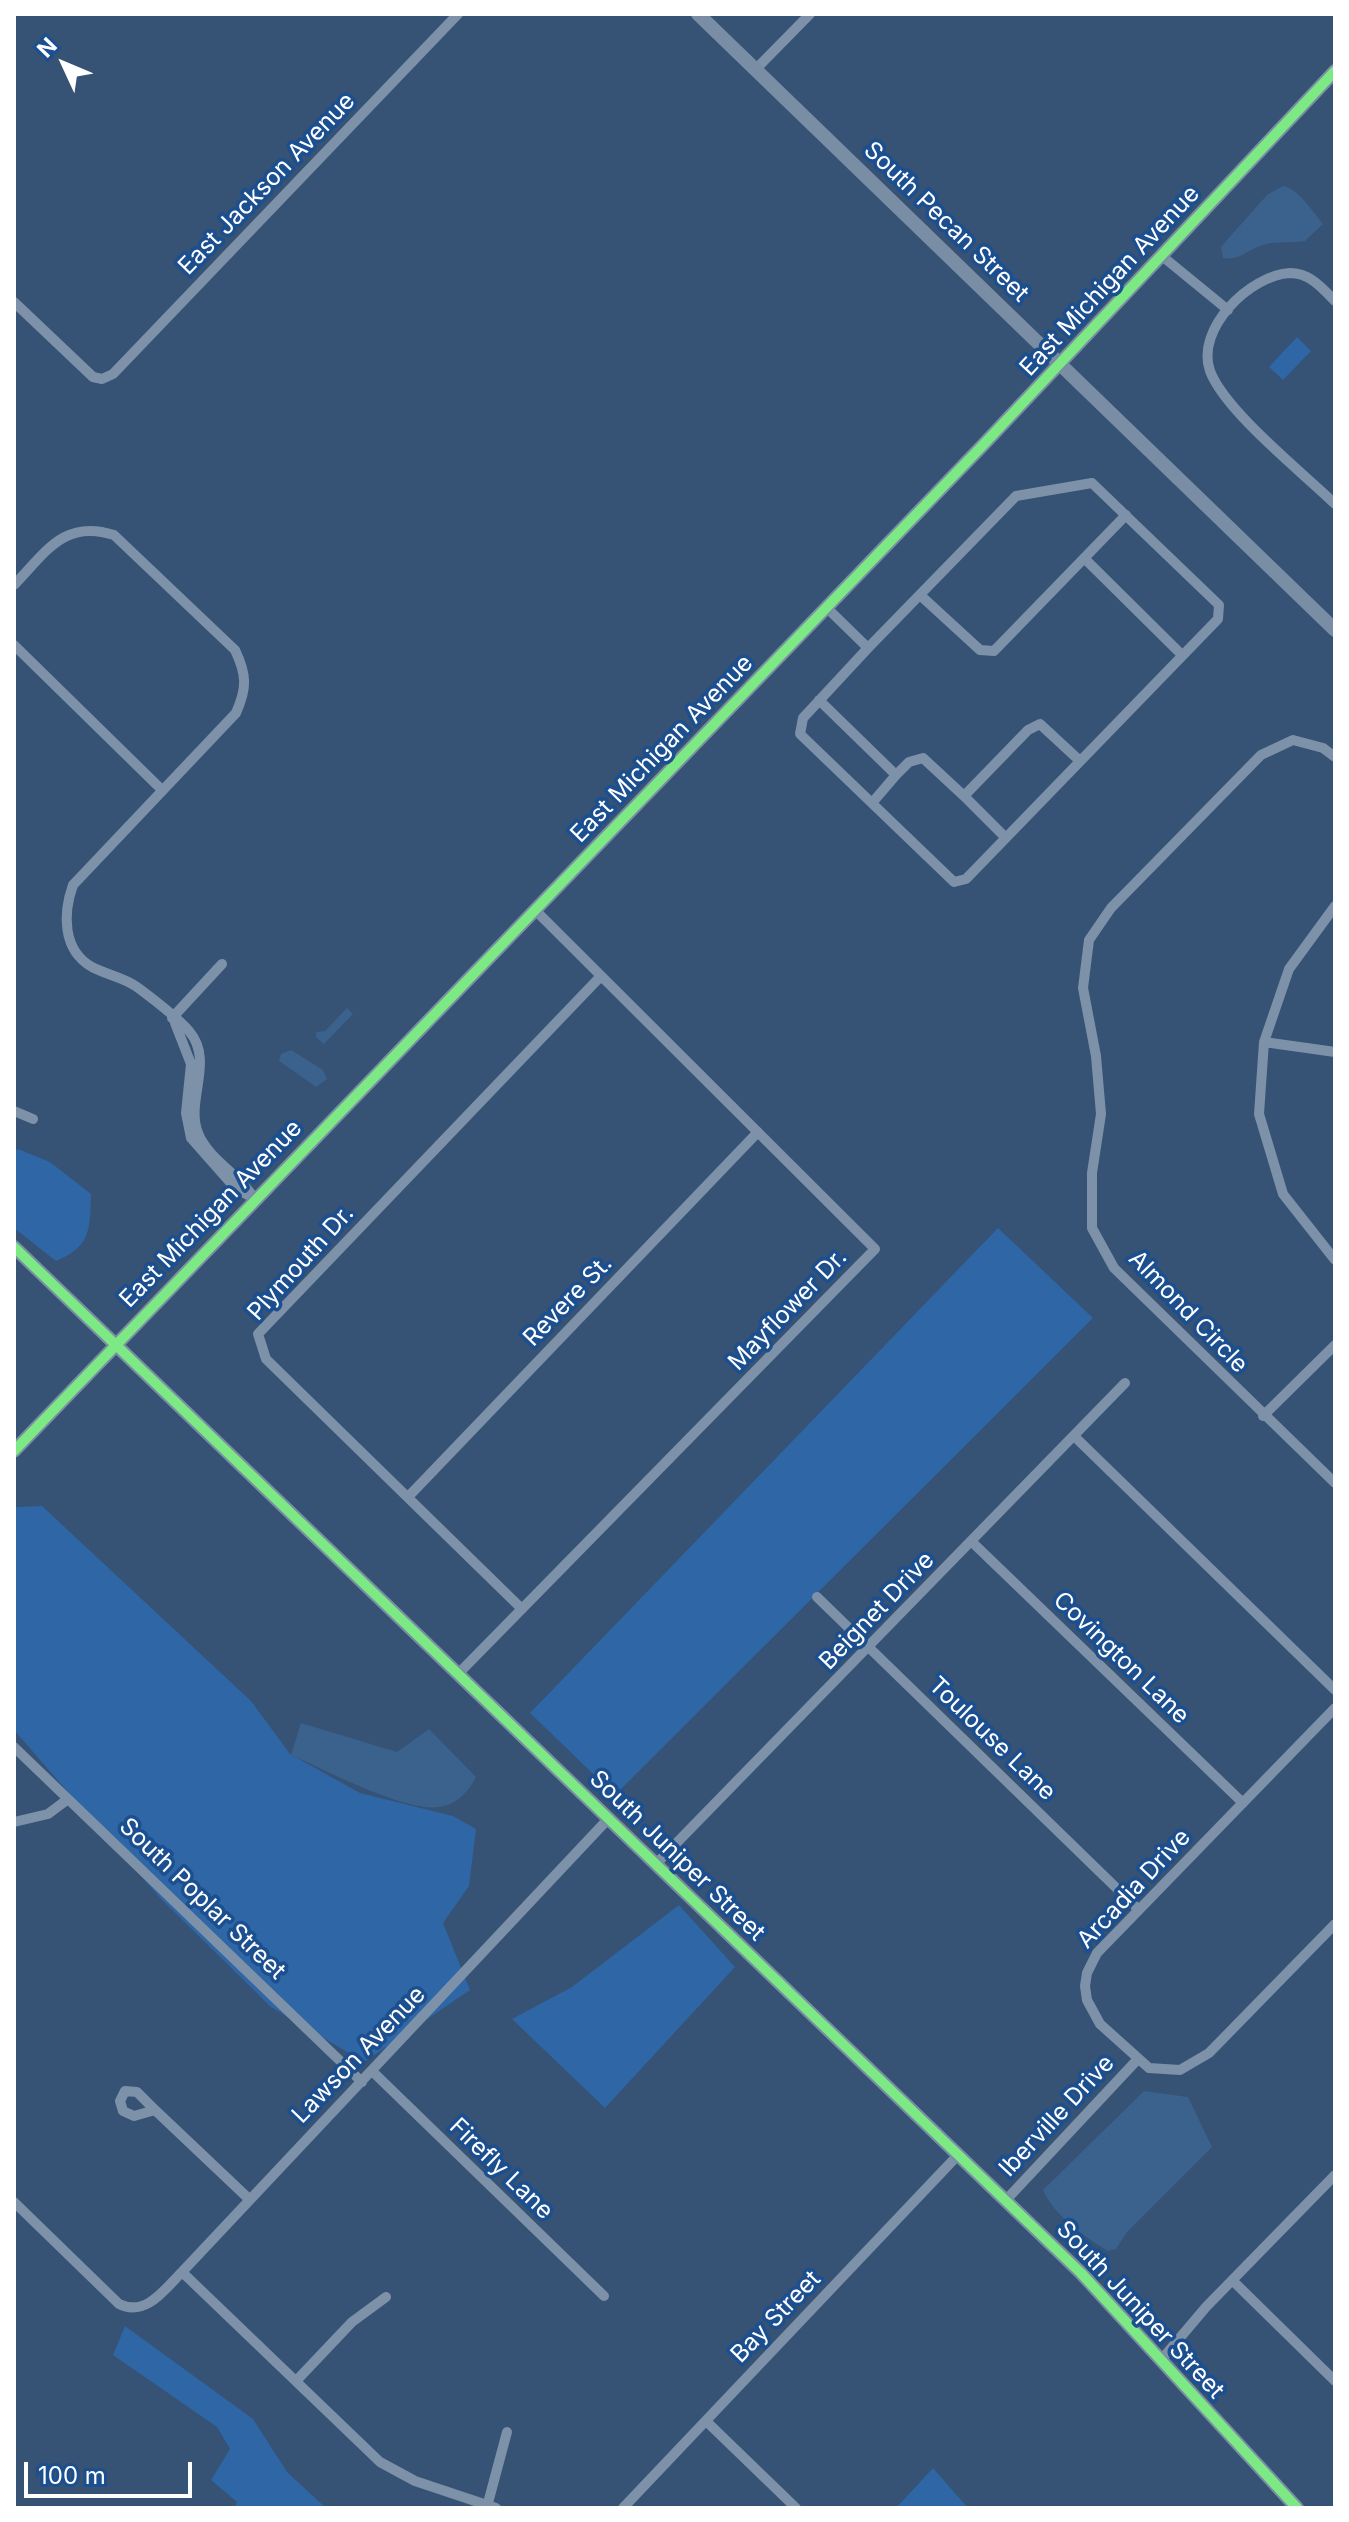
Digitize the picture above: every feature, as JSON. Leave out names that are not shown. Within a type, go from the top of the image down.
[{"type":"street","name":"East Jackson Avenue","points":[[14,302],[82,369],[102,379],[119,368],[458,14]]},
{"type":"street","name":"South Pecan Street","points":[[698,14],[1335,630]]},
{"type":"street","points":[[755,70],[810,14]]},
{"type":"street","name":"East Michigan Avenue","points":[[14,1451],[254,1198],[1060,364],[1335,71]]},
{"type":"street","points":[[1162,256],[1228,310]]},
{"type":"street","points":[[1335,301],[1311,278],[1291,273],[1269,278],[1219,319],[1208,346],[1209,368],[1218,386],[1237,409],[1335,504]]},
{"type":"street","points":[[1092,483],[1219,605],[1218,619],[966,879],[954,882],[800,734],[803,718],[920,595],[1016,496],[1092,483]]},
{"type":"street","points":[[920,595],[980,650],[994,651],[1126,515]]},
{"type":"street","points":[[14,585],[56,542],[76,530],[95,529],[114,535],[235,650],[247,683],[236,713],[73,885],[65,907],[67,932],[76,952],[91,967],[137,987],[190,1032],[199,1059],[195,1109],[198,1134],[206,1146],[245,1183],[254,1198]]},
{"type":"street","points":[[1084,558],[1182,655]]},
{"type":"street","points":[[826,607],[868,648]]},
{"type":"street","points":[[14,645],[161,789]]},
{"type":"street","points":[[819,700],[896,775]]},
{"type":"street","points":[[964,796],[1028,730],[1040,724],[1080,761]]},
{"type":"street","name":"Almond Circle","points":[[1335,757],[1323,748],[1293,740],[1261,755],[1111,908],[1089,940],[1083,988],[1096,1056],[1101,1114],[1092,1173],[1092,1228],[1114,1268],[1335,1483]]},
{"type":"street","points":[[872,803],[909,762],[923,758],[1006,838]]},
{"type":"street","points":[[1335,906],[1289,969],[1264,1042],[1259,1114],[1283,1194],[1335,1260]]},
{"type":"street","name":"Mayflower Dr.","points":[[459,1673],[875,1249],[534,909]]},
{"type":"street","points":[[172,1018],[222,964]]},
{"type":"street","name":"Plymouth Dr.","points":[[522,1609],[266,1359],[258,1334],[601,976]]},
{"type":"street","points":[[1264,1042],[1335,1052]]},
{"type":"street","points":[[14,1111],[33,1119]]},
{"type":"street","name":"Revere St.","points":[[408,1497],[758,1132]]},
{"type":"street","name":"South Juniper Street","points":[[14,1247],[1006,2200],[1162,2359],[1297,2508]]},
{"type":"street","points":[[1263,1416],[1335,1345]]},
{"type":"street","name":"Beignet Drive","points":[[656,1864],[1125,1383]]},
{"type":"street","points":[[1074,1436],[1335,1690]]},
{"type":"street","name":"Covington Lane","points":[[972,1542],[1243,1803]]},
{"type":"street","name":"Toulouse Lane","points":[[817,1597],[1139,1910]]},
{"type":"street","name":"Arcadia Drive","points":[[1335,1708],[1097,1953],[1087,1973],[1085,1986],[1092,2012],[1137,2060],[1163,2071],[1180,2070],[1197,2063],[1335,1924]]},
{"type":"street","name":"South Poplar Street","points":[[14,1747],[362,2082]]},
{"type":"street","points":[[14,1822],[48,1814],[68,1799]]},
{"type":"street","name":"Lawson Avenue","points":[[14,2202],[119,2304],[131,2310],[152,2301],[609,1818]]},
{"type":"street","name":"Iberville Drive","points":[[1006,2200],[1137,2060]]},
{"type":"street","name":"Firefly Lane","points":[[372,2071],[604,2296]]},
{"type":"street","points":[[155,2110],[249,2199]]},
{"type":"street","name":"Bay Street","points":[[623,2508],[958,2155]]},
{"type":"street","points":[[1162,2359],[1335,2175]]},
{"type":"street","points":[[182,2272],[391,2470],[492,2506],[507,2432]]},
{"type":"street","points":[[1233,2281],[1335,2381]]},
{"type":"street","points":[[297,2380],[352,2322],[386,2297]]},
{"type":"street","points":[[706,2421],[796,2508]]},
{"type":"shaded area","points":[[1283,186],[1300,196],[1323,224],[1305,241],[1266,244],[1238,257],[1223,258],[1221,247],[1226,241],[1267,195]]},
{"type":"shaded area","points":[[1297,337],[1311,351],[1283,380],[1269,367]]},
{"type":"shaded area","points":[[347,1008],[353,1014],[324,1044],[316,1037],[316,1032],[325,1031]]},
{"type":"shaded area","points":[[291,1050],[323,1070],[327,1079],[316,1087],[279,1061],[281,1054]]},
{"type":"shaded area","points":[[18,1149],[50,1162],[91,1194],[89,1227],[82,1243],[68,1256],[56,1261],[14,1228],[14,1151]]},
{"type":"shaded area","points":[[998,1228],[1093,1318],[615,1795],[530,1713]]},
{"type":"shaded area","points":[[42,1506],[251,1701],[290,1754],[360,1793],[453,1816],[476,1829],[469,1886],[443,1923],[470,1990],[364,2062],[271,2007],[161,1899],[14,1730],[14,1507]]},
{"type":"shaded area","points":[[301,1723],[397,1752],[429,1729],[476,1777],[462,1796],[445,1806],[424,1807],[386,1797],[291,1755]]},
{"type":"shaded area","points":[[679,1905],[735,1967],[605,2108],[512,2019],[572,1987]]},
{"type":"shaded area","points":[[1144,2091],[1188,2097],[1212,2147],[1127,2232],[1116,2249],[1108,2251],[1062,2217],[1043,2190]]},
{"type":"shaded area","points":[[125,2326],[253,2419],[287,2472],[326,2508],[235,2508],[237,2502],[211,2480],[230,2449],[217,2427],[113,2355]]},
{"type":"shaded area","points":[[933,2468],[968,2508],[896,2508]]},
{"type":"cycle path","points":[[14,1451],[984,444],[1335,71]]},
{"type":"cycle path","points":[[14,1247],[1081,2273],[1297,2508]]}]
